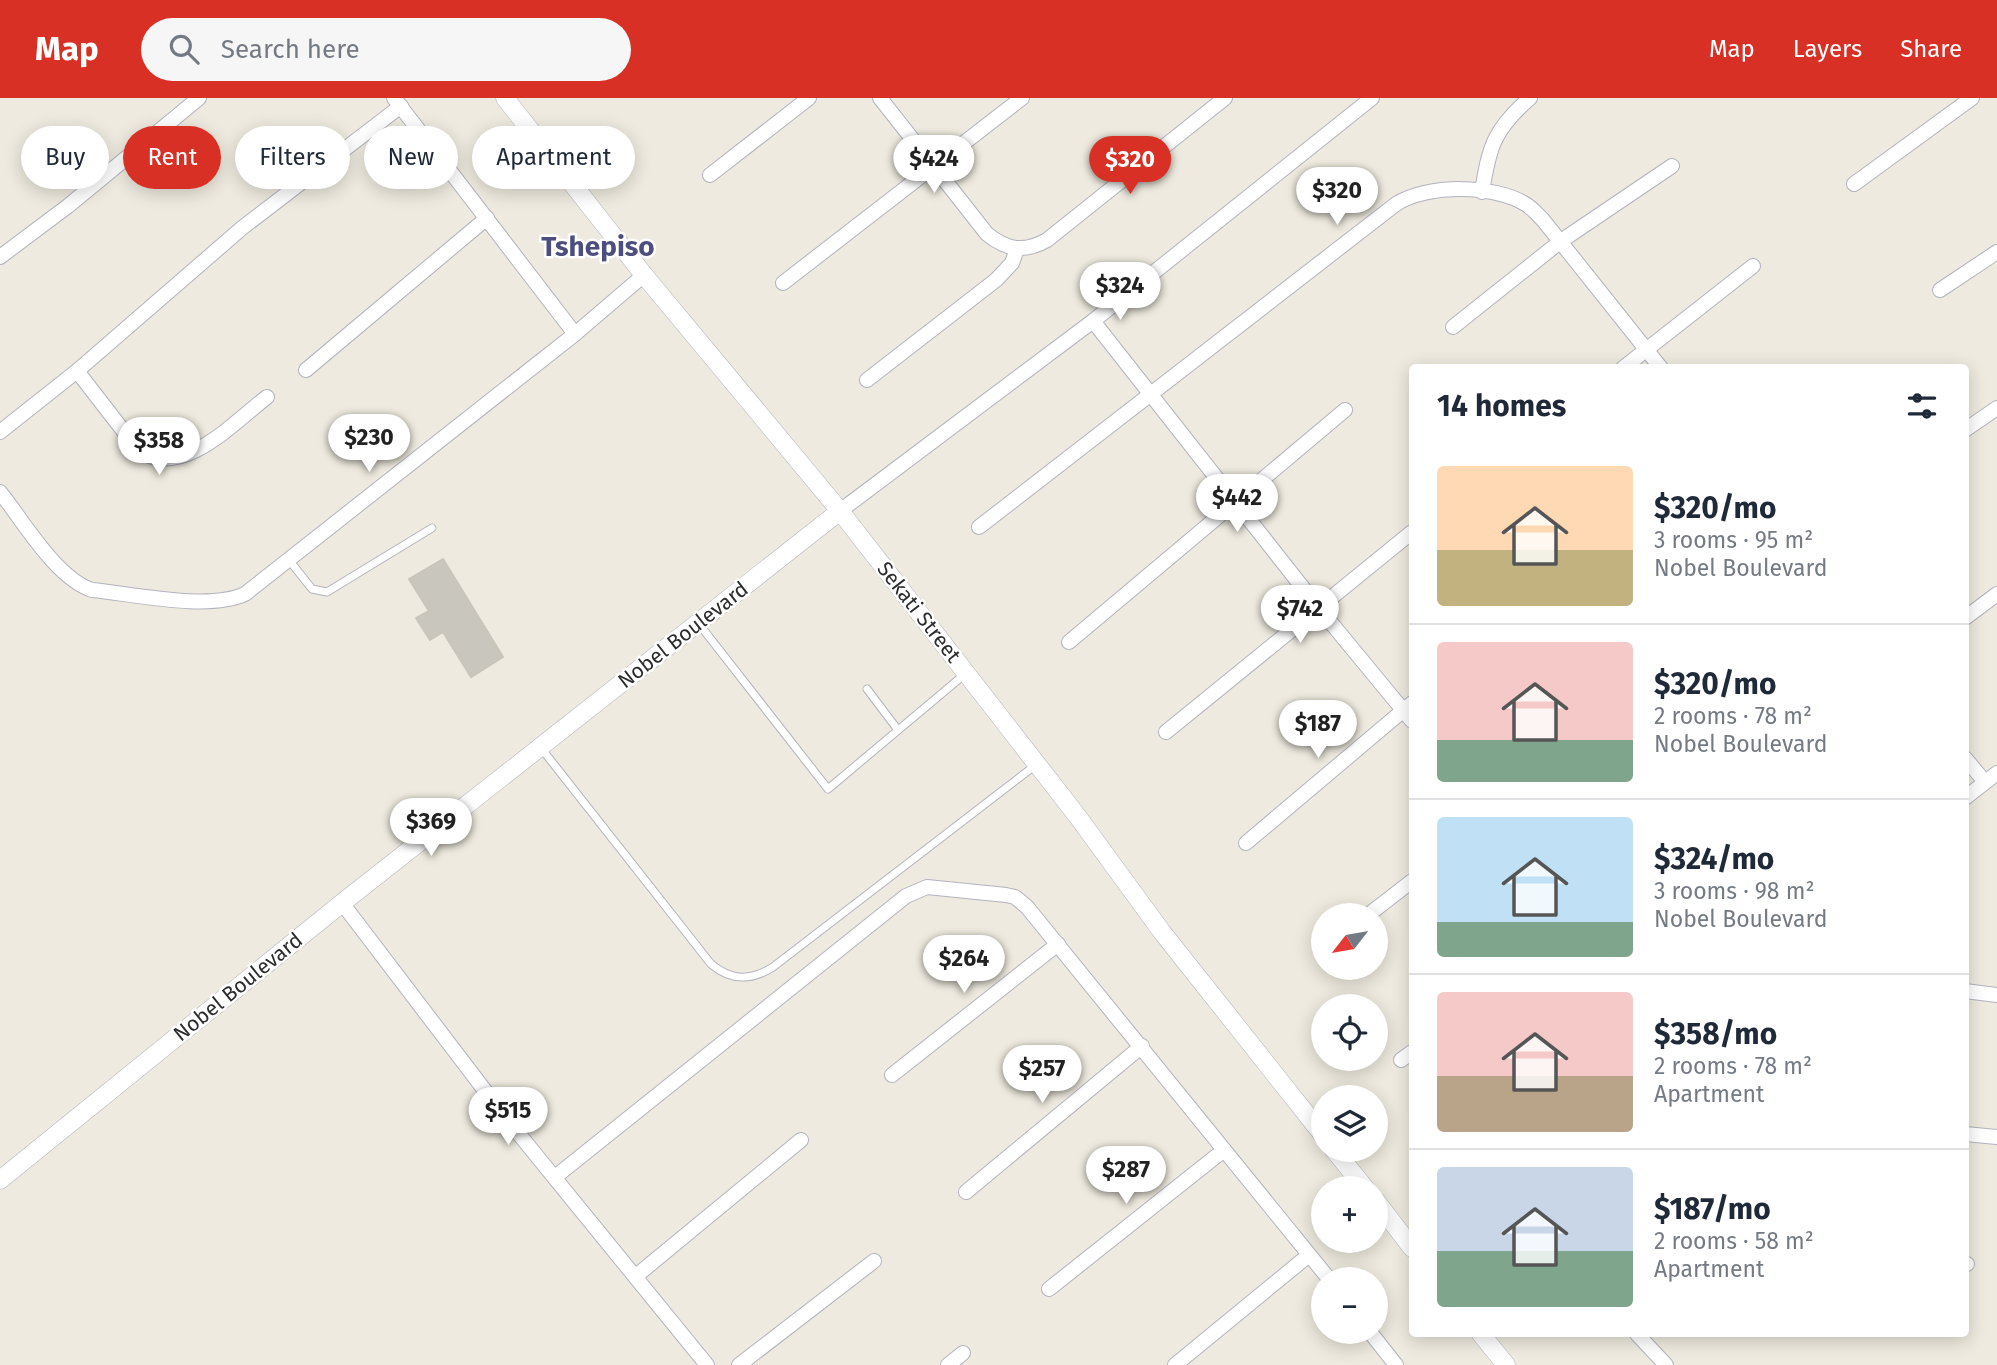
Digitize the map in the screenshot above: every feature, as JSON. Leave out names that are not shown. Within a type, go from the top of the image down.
[{"type":"street","points":[[0,257],[88,190],[199,98]]},
{"type":"street","name":"Sekati Street","points":[[505,98],[644,275],[840,510],[1037,764],[1162,933],[1311,1120]]},
{"type":"street","points":[[710,175],[809,98]]},
{"type":"street","points":[[880,98],[987,234],[1004,246],[1017,249],[1038,246],[1047,240],[1224,98]]},
{"type":"street","points":[[783,283],[1022,98]]},
{"type":"street","name":"Nobel Boulevard","points":[[0,1180],[342,903],[699,624],[840,510],[1093,321],[1372,98]]},
{"type":"street","points":[[1482,192],[1489,150],[1516,110],[1530,98]]},
{"type":"street","points":[[1854,184],[1972,98]]},
{"type":"street","points":[[0,432],[77,372],[242,228],[398,102],[575,334]]},
{"type":"street","points":[[1453,327],[1561,242],[1672,166]]},
{"type":"street","points":[[979,527],[1406,197],[1433,190],[1482,192],[1510,197],[1527,205],[1561,242],[1658,364]]},
{"type":"street","points":[[306,370],[487,218]]},
{"type":"street","points":[[867,380],[996,280],[1012,263],[1017,249]]},
{"type":"street","points":[[1940,290],[1997,252]]},
{"type":"street","points":[[1628,364],[1753,266]]},
{"type":"street","points":[[0,492],[61,570],[81,586],[92,590],[223,602],[245,594],[575,334],[644,275]]},
{"type":"street","points":[[1093,321],[1318,607],[1409,712],[1246,843]]},
{"type":"street","points":[[77,372],[139,451],[151,458],[164,460],[177,458],[204,445],[267,397]]},
{"type":"street","points":[[1969,427],[1997,408]]},
{"type":"street","points":[[1069,642],[1234,501],[1345,411]]},
{"type":"street","points":[[1166,732],[1409,534]]},
{"type":"street","points":[[1969,615],[1997,594]]},
{"type":"street","points":[[1969,763],[1985,782]]},
{"type":"street","points":[[1969,795],[1997,773]]},
{"type":"street","points":[[1384,903],[1409,883]]},
{"type":"street","points":[[555,1177],[906,896],[927,887],[942,887],[1015,897],[1023,902],[1319,1267]]},
{"type":"street","points":[[342,903],[505,1117],[708,1365]]},
{"type":"street","points":[[891,1075],[1058,944]]},
{"type":"street","points":[[1969,992],[1993,995],[1997,980]]},
{"type":"street","points":[[966,1192],[1142,1046]]},
{"type":"street","points":[[1969,1134],[1997,1137]]},
{"type":"street","points":[[636,1276],[801,1140]]},
{"type":"street","points":[[1049,1289],[1224,1150]]},
{"type":"street","points":[[1344,1162],[1355,1176]]},
{"type":"street","points":[[1388,1215],[1409,1240]]},
{"type":"street","points":[[1175,1365],[1309,1255]]},
{"type":"street","points":[[739,1365],[874,1261]]},
{"type":"street","points":[[1483,1337],[1506,1365]]},
{"type":"street","points":[[1640,1337],[1666,1365]]},
{"type":"street","points":[[1378,1344],[1392,1364]]},
{"type":"street","points":[[948,1365],[963,1353]]},
{"type":"lane","points":[[289,559],[312,589],[327,592],[432,528]]},
{"type":"lane","points":[[699,624],[828,789],[966,673]]},
{"type":"lane","points":[[867,689],[898,730]]},
{"type":"lane","points":[[541,747],[711,964],[722,974],[735,978],[759,975],[773,967],[1037,764]]},
{"type":"building","points":[[443,559],[503,657],[471,677],[443,632],[430,640],[416,618],[429,611],[409,579]]},
{"type":"district","name":"Tshepiso","points":[[598,246]]}]
